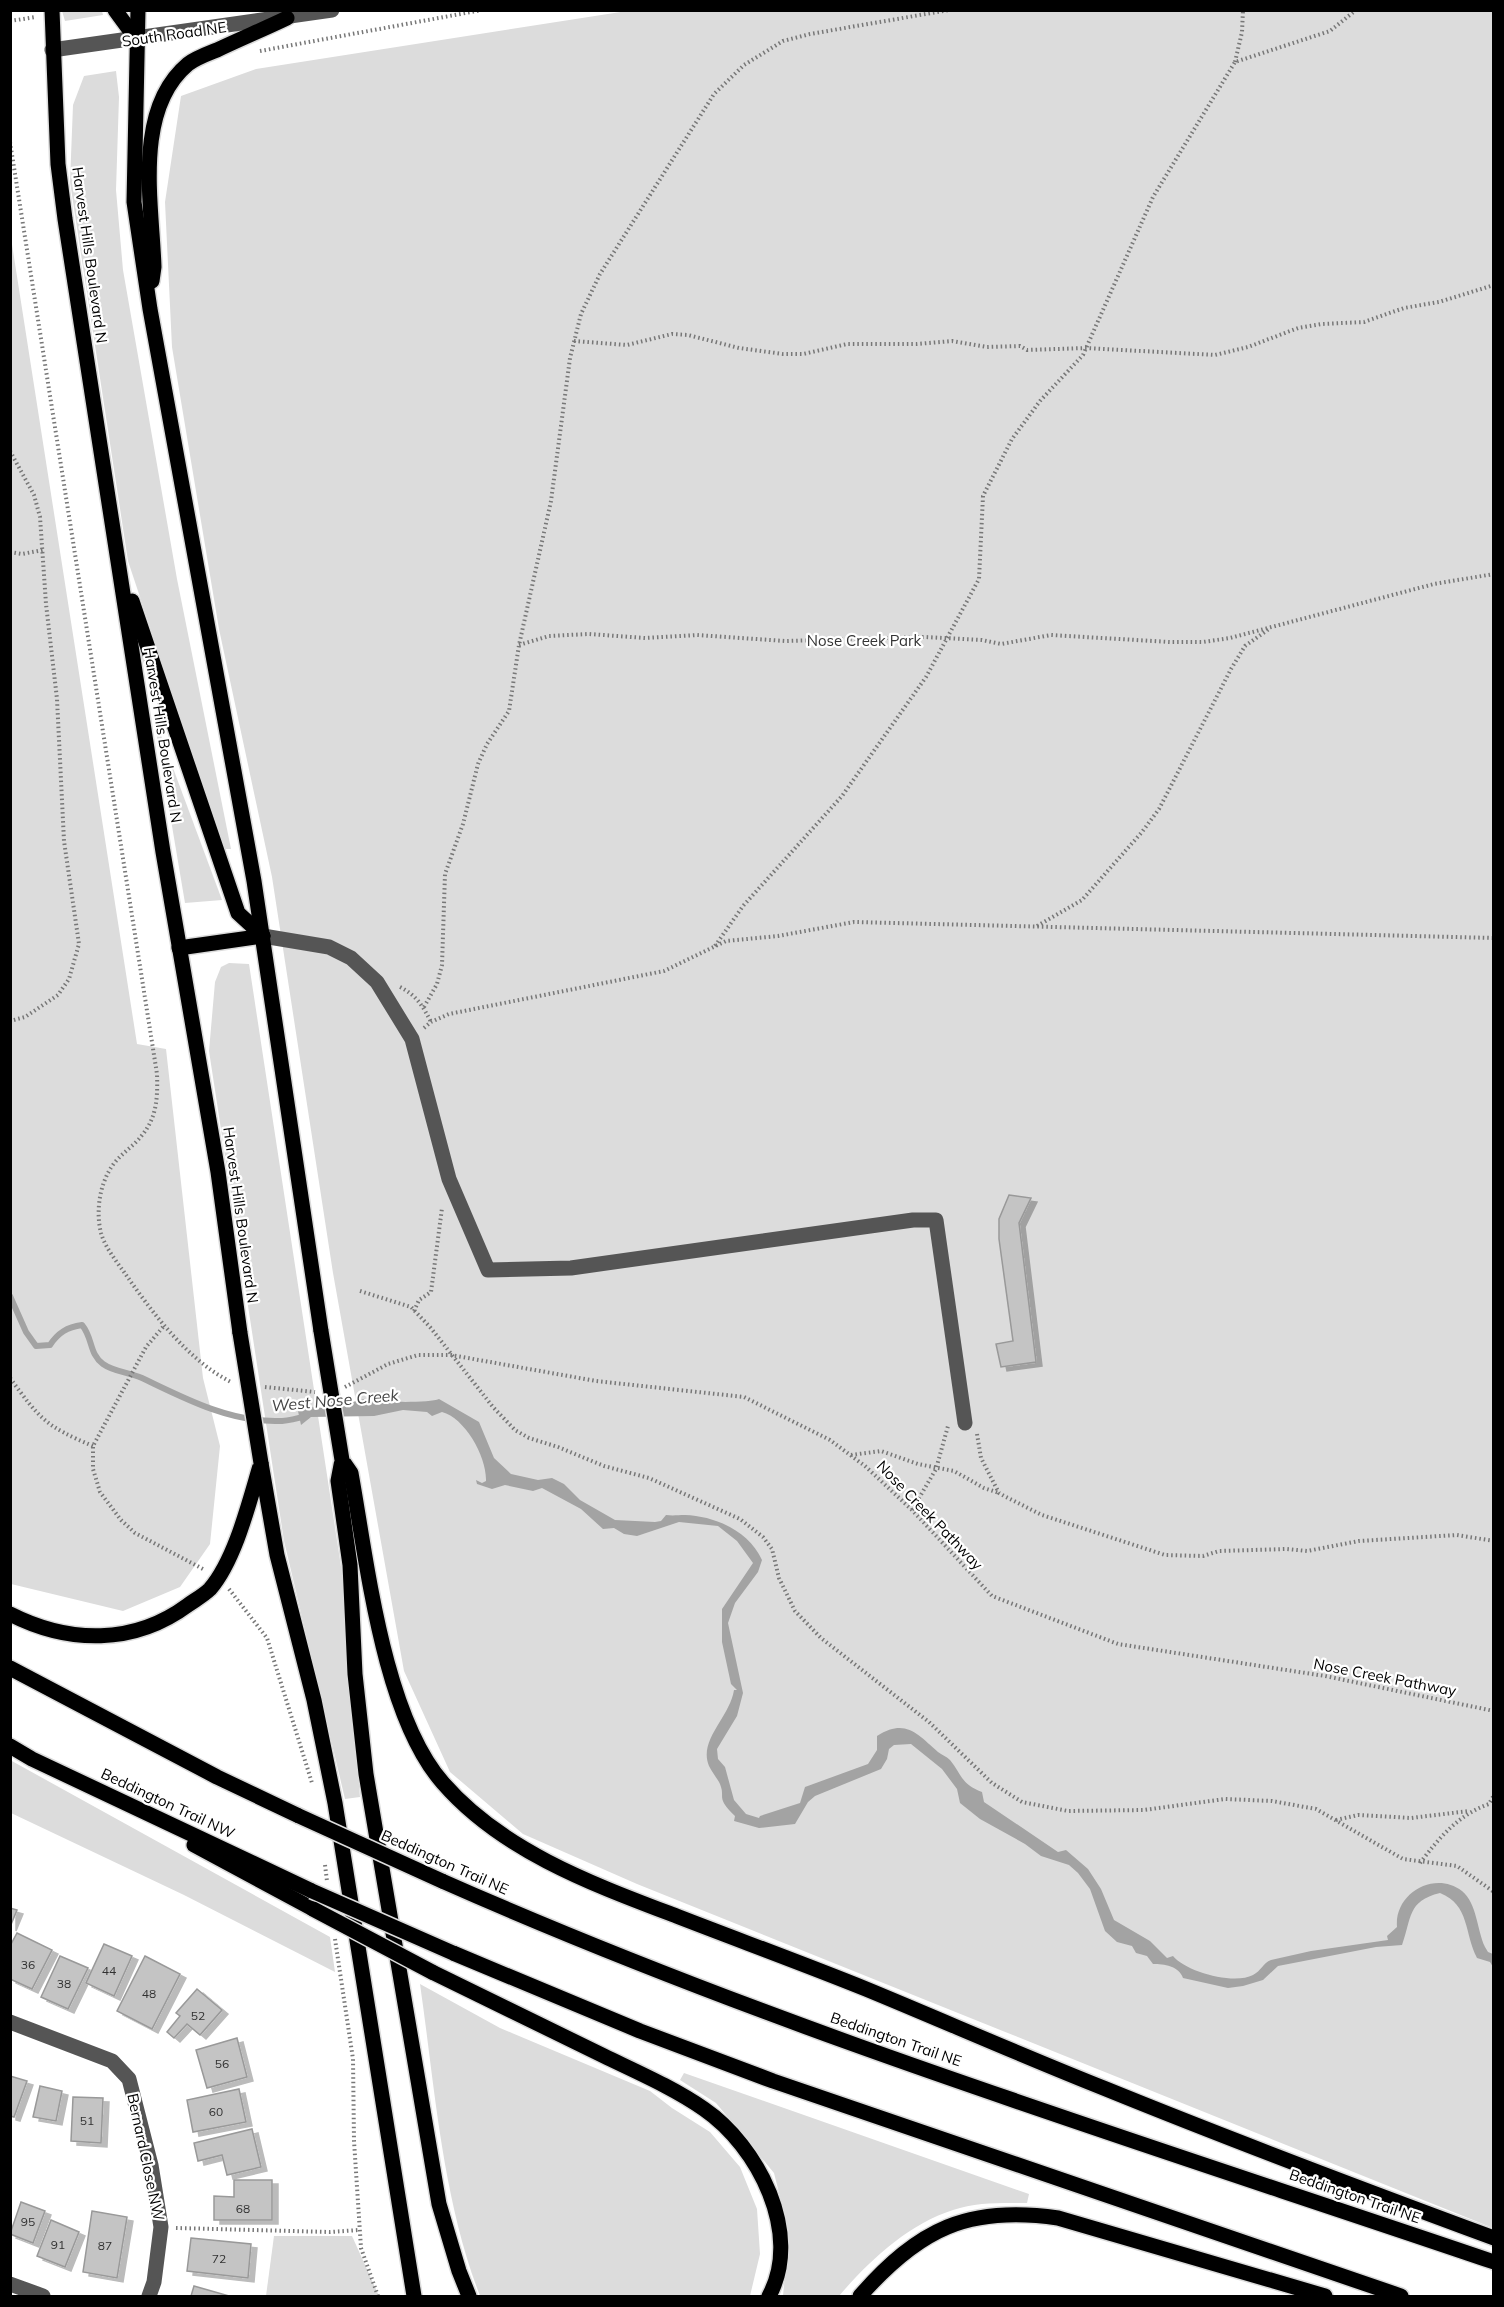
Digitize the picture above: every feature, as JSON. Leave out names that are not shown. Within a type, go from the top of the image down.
[{"type":"main road","points":[[115,10],[137,40]]},
{"type":"main road","points":[[138,10],[134,202],[148,299],[263,936],[342,1460],[338,1481],[350,1565],[355,1674],[366,1774],[440,2204],[459,2271],[469,2296]]},
{"type":"main road","name":"Harvest Hills Boulevard N","points":[[46,13],[52,50],[58,164],[179,948],[218,1172],[240,1333],[277,1555],[330,1774],[414,2296]]},
{"type":"main road","points":[[148,299],[154,267],[151,163],[153,120],[160,100],[170,83],[189,63],[287,18]]},
{"type":"main road","points":[[118,557],[238,913],[263,936]]},
{"type":"main road","points":[[179,948],[263,936]]},
{"type":"main road","points":[[342,1460],[351,1473],[385,1653],[410,1728],[426,1760],[442,1782],[486,1823],[544,1859],[626,1897],[863,1988],[1115,2093],[1494,2238]]},
{"type":"main road","points":[[10,1614],[63,1634],[88,1637],[121,1635],[150,1627],[177,1614],[210,1589],[227,1559],[244,1518],[261,1463]]},
{"type":"main road","name":"Beddington Trail NE","points":[[10,1668],[206,1772],[299,1816],[442,1881],[629,1959],[782,2019],[1494,2262]]},
{"type":"main road","name":"Beddington Trail NW","points":[[10,1746],[32,1759],[312,1891],[640,2031],[773,2081],[1401,2296]]},
{"type":"main road","points":[[32,1759],[432,1972],[652,2080],[705,2109],[733,2134],[749,2153],[764,2179],[780,2232],[775,2285],[769,2296]]},
{"type":"main road","points":[[860,2296],[894,2259],[942,2229],[970,2218],[1027,2213],[1058,2217],[1325,2296]]},
{"type":"street","name":"South Road NE","points":[[52,50],[137,40],[332,10]]},
{"type":"street","points":[[263,936],[329,947],[351,958],[377,982],[412,1039],[449,1179],[488,1270],[571,1268],[913,1220],[936,1220],[965,1423]]},
{"type":"street","name":"Bernard Close NW","points":[[10,2022],[112,2061],[129,2079],[151,2165],[161,2227],[149,2296]]},
{"type":"street","points":[[10,2284],[43,2296]]},
{"type":"path","points":[[252,52],[482,10]]},
{"type":"path","points":[[424,1007],[437,984],[442,965],[445,874],[463,824],[478,764],[509,711],[519,645],[551,501],[574,341],[581,314],[600,274],[714,94],[744,65],[783,41],[810,34],[949,10]]},
{"type":"path","points":[[715,945],[743,906],[842,796],[926,677],[979,579],[983,496],[1019,430],[1040,400],[1083,355],[1153,197],[1235,62],[1242,32],[1242,10]]},
{"type":"path","points":[[1235,62],[1330,31],[1356,10]]},
{"type":"path","points":[[10,21],[46,13]]},
{"type":"path","points":[[10,142],[158,1074],[158,1102],[153,1120],[144,1134],[109,1170],[100,1195],[99,1221],[102,1236],[114,1258],[164,1327],[220,1377],[235,1384]]},
{"type":"path","points":[[574,341],[627,345],[672,334],[688,335],[739,348],[783,354],[803,354],[847,344],[925,344],[952,341],[987,347],[1020,346],[1027,350],[1086,348],[1215,354],[1248,347],[1298,328],[1322,324],[1364,322],[1404,308],[1439,302],[1494,285]]},
{"type":"path","points":[[10,451],[38,506],[57,699],[64,841],[79,944],[69,979],[58,995],[25,1017],[10,1021]]},
{"type":"path","points":[[10,552],[22,554],[43,550]]},
{"type":"path","points":[[519,645],[549,636],[588,634],[645,638],[696,634],[785,641],[947,638],[1001,644],[1051,635],[1203,642],[1434,584],[1494,574]]},
{"type":"path","points":[[1036,927],[1082,900],[1128,850],[1159,809],[1245,646],[1273,626]]},
{"type":"path","points":[[412,1039],[431,1022],[449,1014],[664,971],[726,941],[778,936],[855,922],[1494,938]]},
{"type":"path","points":[[414,1311],[419,1300],[430,1292],[442,1205]]},
{"type":"path","points":[[360,1291],[411,1307],[493,1407],[515,1430],[529,1438],[604,1466],[649,1478],[740,1519],[763,1537],[772,1548],[779,1578],[795,1611],[822,1638],[929,1722],[992,1783],[1022,1802],[1068,1811],[1143,1810],[1226,1799],[1272,1801],[1316,1809],[1403,1860],[1457,1866],[1494,1892]]},
{"type":"path","points":[[164,1327],[146,1347],[93,1446],[93,1469],[100,1492],[121,1521],[135,1533],[203,1569]]},
{"type":"path","name":"Nose Creek Pathway","points":[[334,1390],[356,1383],[388,1364],[418,1354],[451,1355],[596,1381],[744,1397],[830,1440],[850,1456],[912,1510],[992,1596],[1118,1644],[1325,1676],[1494,1711]]},
{"type":"path","points":[[10,1378],[36,1413],[56,1431],[93,1446]]},
{"type":"path","points":[[257,1387],[310,1393],[326,1391]]},
{"type":"path","points":[[912,1510],[937,1466],[948,1426],[975,1421],[981,1458],[999,1493]]},
{"type":"path","points":[[850,1456],[881,1451],[918,1464],[954,1471],[1042,1515],[1165,1555],[1203,1556],[1219,1551],[1287,1549],[1307,1551],[1359,1541],[1457,1535],[1494,1541]]},
{"type":"path","points":[[1336,1821],[1358,1815],[1384,1819],[1469,1811],[1489,1804],[1494,1795]]},
{"type":"path","points":[[1420,1863],[1444,1832],[1469,1811]]},
{"type":"path","points":[[161,2227],[330,2232],[359,2230]]},
{"type":"green space","points":[[62,11],[102,11],[103,15],[65,21]]},
{"type":"green space","name":"Nose Creek Park","points":[[627,11],[1493,11],[1493,2228],[637,1884],[523,1834],[450,1772],[404,1671],[333,1273],[272,877],[219,629],[172,347],[165,202],[181,96],[256,69]]},
{"type":"green space","points":[[116,71],[119,97],[116,190],[123,270],[177,579],[231,849],[224,849],[128,561],[70,182],[73,105],[84,76]]},
{"type":"green space","points":[[11,238],[137,1044],[166,1049],[203,1378],[220,1446],[210,1544],[180,1587],[123,1611],[11,1584]]},
{"type":"green space","points":[[160,733],[222,900],[185,903],[157,737]]},
{"type":"green space","points":[[229,963],[249,964],[349,1619],[350,1683],[360,1797],[345,1799],[284,1541],[209,1051],[215,982],[221,967]]},
{"type":"green space","points":[[10,1760],[330,1937],[335,1972],[184,1895],[11,1813]]},
{"type":"green space","points":[[420,1984],[500,2028],[650,2091],[710,2132],[740,2167],[757,2209],[760,2254],[750,2296],[480,2296],[467,2258],[448,2181]]},
{"type":"green space","points":[[684,2073],[1029,2194],[1027,2203],[971,2206],[936,2216],[890,2245],[839,2296],[783,2296],[789,2233],[774,2173],[716,2103],[680,2080]]},
{"type":"green space","points":[[274,2236],[352,2236],[379,2296],[266,2296]]},
{"type":"shaded area","points":[[369,1398],[402,1402],[439,1399],[479,1422],[494,1458],[511,1474],[538,1480],[552,1478],[564,1484],[580,1500],[615,1520],[655,1522],[661,1521],[666,1515],[696,1516],[730,1527],[749,1541],[762,1560],[758,1572],[735,1603],[728,1623],[743,1693],[737,1716],[717,1749],[718,1759],[725,1767],[734,1800],[746,1814],[759,1818],[800,1803],[805,1787],[868,1764],[877,1750],[877,1736],[896,1728],[904,1728],[917,1734],[950,1760],[966,1782],[982,1792],[984,1802],[1058,1852],[1066,1850],[1088,1869],[1101,1889],[1114,1920],[1150,1941],[1167,1958],[1173,1956],[1179,1962],[1199,1972],[1223,1978],[1245,1978],[1256,1973],[1271,1960],[1311,1951],[1388,1940],[1387,1936],[1397,1927],[1402,1904],[1409,1895],[1418,1888],[1440,1883],[1451,1885],[1462,1891],[1471,1902],[1482,1940],[1488,1952],[1493,1954],[1493,1967],[1490,1962],[1477,1958],[1461,1912],[1450,1898],[1440,1893],[1429,1896],[1416,1906],[1402,1945],[1376,1947],[1278,1966],[1263,1980],[1243,1986],[1228,1988],[1183,1978],[1175,1968],[1153,1964],[1147,1956],[1136,1953],[1132,1946],[1117,1942],[1105,1931],[1090,1889],[1078,1873],[1069,1865],[1041,1856],[1025,1844],[980,1819],[960,1803],[957,1789],[942,1769],[911,1744],[894,1745],[889,1749],[887,1759],[881,1769],[815,1796],[808,1802],[795,1824],[759,1828],[734,1821],[735,1816],[723,1801],[721,1787],[709,1766],[707,1756],[711,1738],[727,1710],[734,1690],[737,1690],[731,1684],[722,1642],[722,1609],[753,1563],[737,1541],[718,1526],[679,1522],[637,1536],[624,1534],[614,1528],[603,1529],[581,1509],[542,1488],[533,1491],[505,1485],[492,1489],[477,1484],[476,1480],[482,1483],[486,1481],[479,1450],[459,1422],[442,1412],[432,1416],[427,1412],[403,1410],[374,1416],[311,1417],[301,1425],[298,1411],[307,1405],[330,1407]]},
{"type":"building","points":[[1009,1195],[1031,1198],[1019,1223],[1036,1362],[1001,1367],[996,1344],[1013,1341],[999,1239],[999,1219]]},
{"type":"building","points":[[10,1908],[17,1910],[10,1927]]},
{"type":"building","points":[[17,1933],[52,1950],[32,1989],[10,1979],[10,1946]]},
{"type":"building","points":[[104,1944],[132,1956],[114,1996],[86,1983]]},
{"type":"building","points":[[60,1956],[88,1968],[68,2009],[41,1997]]},
{"type":"building","points":[[145,1956],[180,1974],[152,2029],[117,2011]]},
{"type":"building","points":[[197,1989],[222,2010],[200,2035],[187,2024],[174,2038],[167,2032],[180,2016],[176,2013]]},
{"type":"building","points":[[237,2038],[247,2077],[207,2088],[196,2050]]},
{"type":"building","points":[[10,2076],[27,2081],[14,2117],[10,2116]]},
{"type":"building","points":[[40,2086],[62,2091],[56,2121],[33,2117]]},
{"type":"building","points":[[239,2089],[246,2122],[193,2132],[187,2100]]},
{"type":"building","points":[[73,2097],[103,2098],[101,2143],[71,2141]]},
{"type":"building","points":[[252,2129],[261,2167],[227,2175],[222,2155],[198,2161],[194,2143]]},
{"type":"building","points":[[234,2180],[272,2180],[272,2220],[214,2220],[214,2196],[234,2197]]},
{"type":"building","points":[[21,2202],[45,2211],[33,2243],[10,2234]]},
{"type":"building","points":[[92,2211],[127,2217],[117,2278],[83,2272]]},
{"type":"building","points":[[51,2220],[79,2232],[65,2267],[37,2256]]},
{"type":"building","points":[[191,2238],[251,2244],[248,2278],[187,2271]]},
{"type":"building","points":[[194,2286],[229,2296],[191,2296]]},
{"type":"waterway","name":"West Nose Creek","points":[[10,1296],[26,1332],[36,1346],[50,1345],[63,1331],[82,1325],[95,1356],[112,1369],[132,1374],[223,1413],[257,1420],[283,1421],[307,1416]]}]
